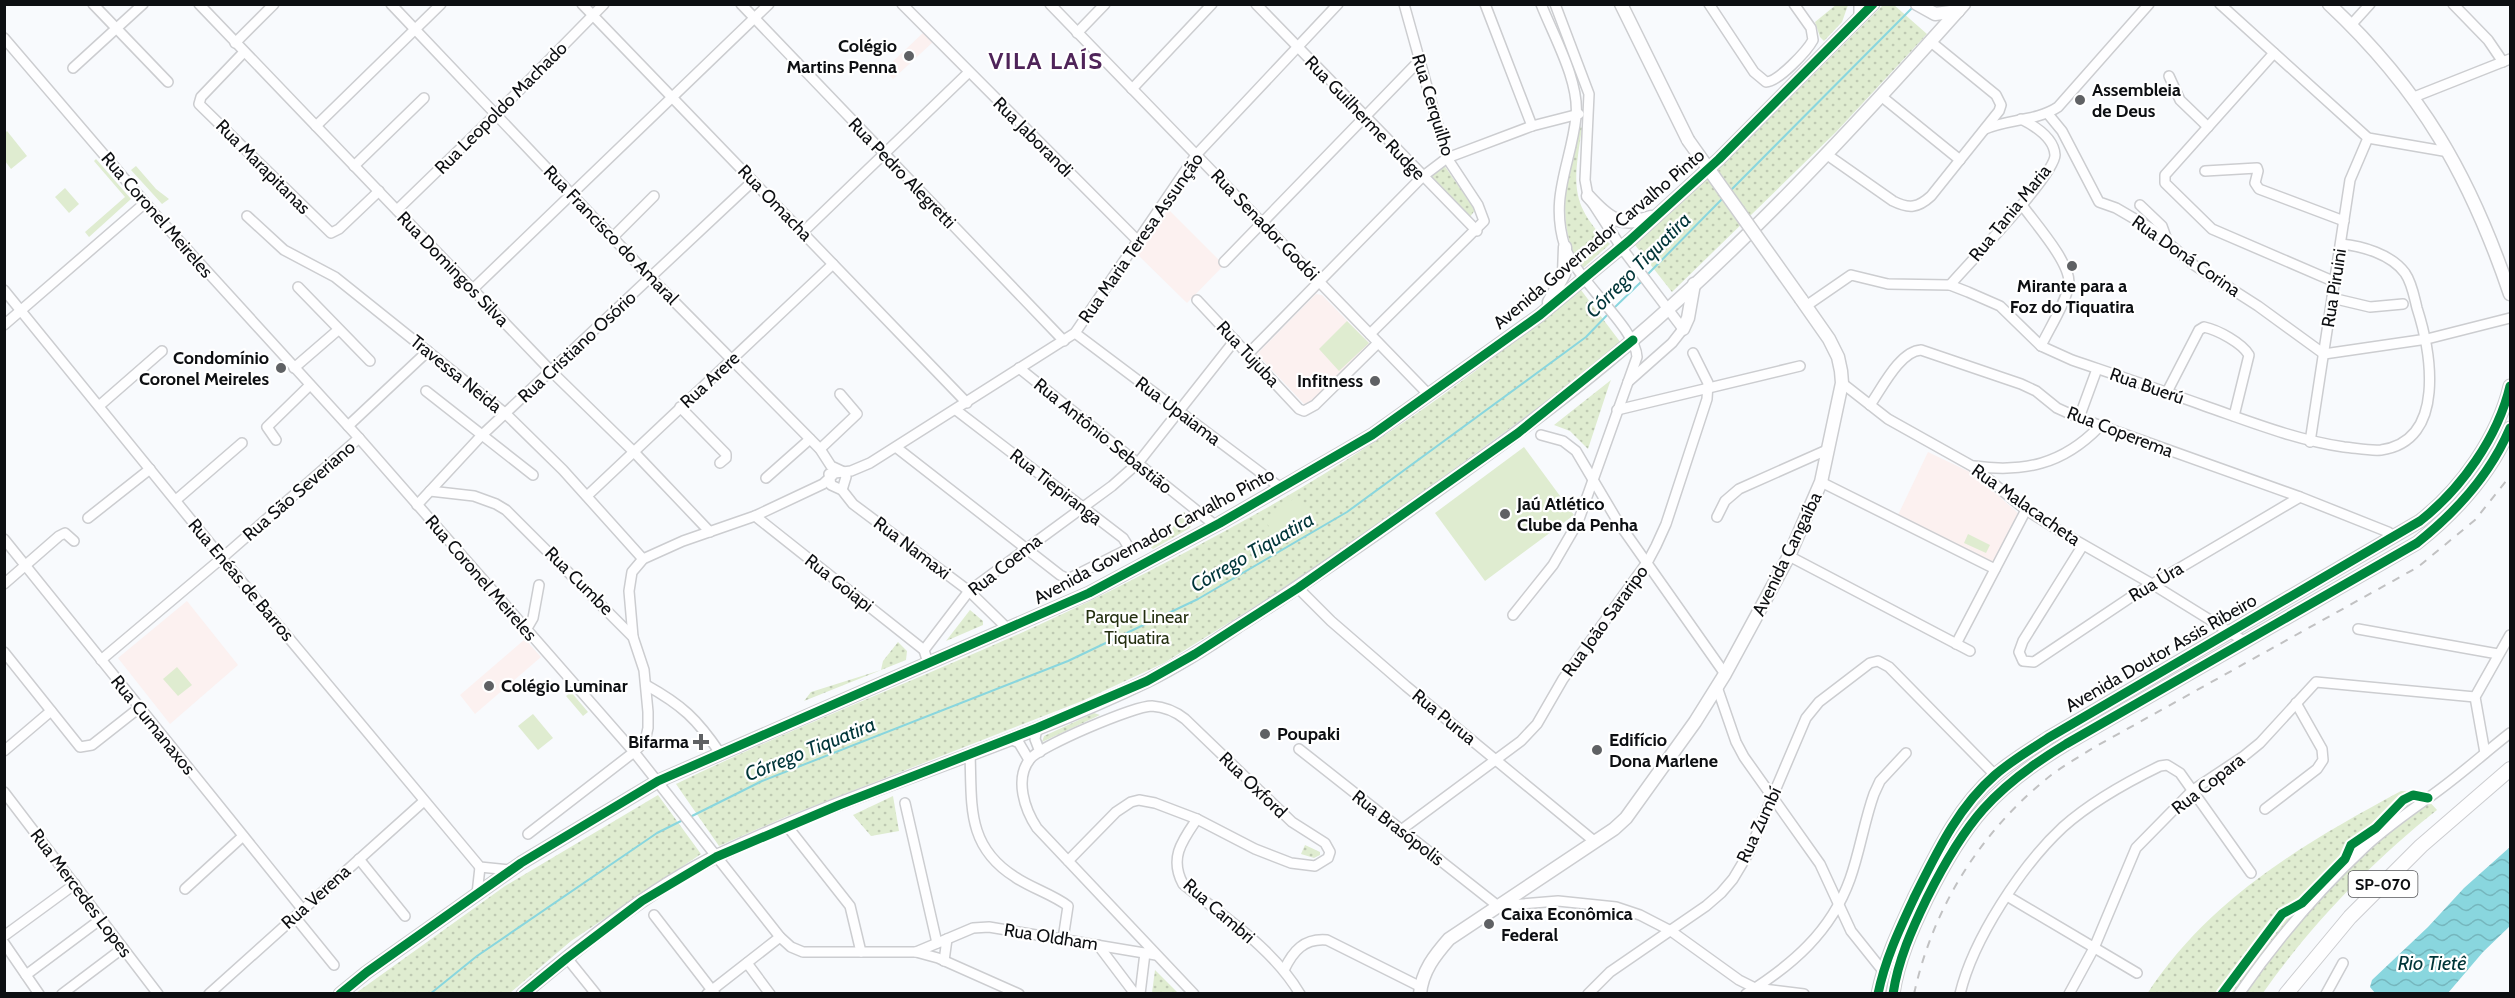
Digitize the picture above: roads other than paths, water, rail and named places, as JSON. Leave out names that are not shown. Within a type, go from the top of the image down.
[{"type":"highway","points":[[2492,785],[2502,767],[2511,759]]},
{"type":"highway","name":"SP-070","points":[[2286,993],[2350,917],[2421,846],[2511,769]]},
{"type":"main road","name":"Avenida Cangaíba","points":[[1420,990],[1426,971],[1436,954],[1449,939],[1626,818],[1725,675],[1789,556],[1821,482],[1829,449],[1842,383],[1838,357],[1829,339],[1688,140],[1621,4]]},
{"type":"main road","name":"Avenida Governador Carvalho Pinto","points":[[340,993],[511,870],[658,781],[1089,593],[1216,526],[1372,435],[1540,315],[1624,251],[1658,214],[1719,159],[1873,4]]},
{"type":"main road","points":[[1917,4],[1930,13],[1940,15],[1961,8]]},
{"type":"main road","points":[[2329,4],[2351,25],[2414,97],[2449,152],[2484,222],[2511,294]]},
{"type":"main road","points":[[524,993],[642,901],[716,857],[787,826],[1010,739],[1102,700],[1177,665],[1298,588],[1518,433],[1630,336],[1669,307],[1826,154],[1961,8]]},
{"type":"main road","points":[[1588,196],[1604,213],[1623,222],[1635,222],[1658,214]]},
{"type":"main road","points":[[1540,315],[1561,282],[1566,247]]},
{"type":"main road","points":[[1683,329],[1688,318],[1694,284]]},
{"type":"main road","name":"Avenida Doutor Assis Ribeiro","points":[[1878,993],[1883,971],[1897,933],[1935,854],[1973,797],[1995,775],[2048,738],[2395,537],[2429,514],[2461,479],[2489,440],[2511,386]]},
{"type":"main road","name":"Avenida Doutor Assis Ribeiro","points":[[1893,993],[1905,947],[1947,858],[1979,812],[2005,786],[2048,755],[2244,641],[2402,553],[2438,527],[2467,497],[2488,470],[2511,428]]},
{"type":"main road","points":[[2429,514],[2431,521],[2438,527]]},
{"type":"main road","points":[[2395,537],[2400,543],[2402,553]]},
{"type":"street","points":[[93,4],[168,82]]},
{"type":"street","points":[[73,68],[143,4]]},
{"type":"street","name":"Rua Domingos Silva","points":[[199,4],[552,372],[633,451],[710,532]]},
{"type":"street","points":[[235,43],[274,4]]},
{"type":"street","name":"Rua Francisco do Amaral","points":[[391,4],[651,278],[820,449],[831,466]]},
{"type":"street","points":[[316,126],[441,4]]},
{"type":"street","name":"Rua Omacha","points":[[582,4],[967,403]]},
{"type":"street","name":"Rua Leopoldo Machado","points":[[397,210],[495,116],[604,4]]},
{"type":"street","name":"Rua Pedro Alegretti","points":[[741,4],[1064,341]]},
{"type":"street","points":[[473,289],[769,4]]},
{"type":"street","name":"Rua Jaborandi","points":[[902,4],[968,73],[1139,242]]},
{"type":"street","name":"Rua Senador Godói","points":[[1050,4],[1429,395]]},
{"type":"street","points":[[1077,33],[1105,4]]},
{"type":"street","points":[[1132,89],[1212,4]]},
{"type":"street","name":"Rua Guilherme Rudge","points":[[1256,4],[1477,231]]},
{"type":"street","name":"Rua Maria Teresa Assunção","points":[[643,559],[667,547],[755,516],[897,448],[1075,333],[1196,155],[1338,4]]},
{"type":"street","name":"Rua Cerquilho","points":[[1404,4],[1447,158],[1484,215],[1484,221],[1477,231]]},
{"type":"street","points":[[1485,4],[1532,126]]},
{"type":"street","points":[[1513,615],[1553,565],[1578,522],[1637,357],[1630,336],[1585,281],[1566,247],[1559,207],[1559,191],[1576,116],[1572,80],[1541,4]]},
{"type":"street","points":[[1555,4],[1586,84],[1590,104],[1585,180],[1588,196],[1624,251],[1669,307],[1683,329],[1672,343],[1626,384]]},
{"type":"street","points":[[1708,4],[1754,72],[1766,82],[1772,82],[1780,77],[1810,44],[1813,33],[1794,4]]},
{"type":"street","points":[[1859,4],[1859,20]]},
{"type":"street","points":[[1982,130],[1996,124],[2048,114],[2068,97],[2149,4]]},
{"type":"street","points":[[2220,4],[2368,138],[2449,152]]},
{"type":"street","points":[[2351,25],[2370,4]]},
{"type":"street","points":[[2414,97],[2507,60],[2453,4]]},
{"type":"street","name":"Rua Coronel Meireles","points":[[4,38],[145,202],[359,438],[634,752],[780,937],[791,947],[803,952],[916,952],[944,961],[1019,993]]},
{"type":"street","points":[[1826,154],[1905,207],[1921,205],[1931,196],[1999,111],[2000,100],[1931,42]]},
{"type":"street","name":"Rua Marapitanas","points":[[244,52],[201,97],[199,100],[202,107],[331,232],[339,229],[379,191]]},
{"type":"street","points":[[2274,53],[2165,175],[2166,187],[2212,229],[2335,282]]},
{"type":"street","points":[[1224,262],[1364,115],[1419,61]]},
{"type":"street","points":[[803,232],[968,73]]},
{"type":"street","points":[[2169,76],[2180,100],[2208,127]]},
{"type":"street","points":[[1881,96],[1960,160]]},
{"type":"street","points":[[354,166],[424,98]]},
{"type":"street","points":[[1248,354],[1422,177],[1447,158],[1532,126],[1576,116],[1590,104]]},
{"type":"street","name":"Rua Doná Corina","points":[[2048,114],[2070,145],[2099,202],[2125,213],[2167,240],[2194,265],[2258,306],[2324,354]]},
{"type":"street","name":"Rua Tania Maria","points":[[1950,285],[2022,205],[2052,166],[2055,155],[2044,134],[2021,119]]},
{"type":"street","name":"Rua Piruini","points":[[2310,442],[2350,180],[2368,138]]},
{"type":"street","points":[[2205,171],[2256,168],[2258,171],[2255,183],[2259,189],[2344,221]]},
{"type":"street","name":"Rua Cristiano Osório","points":[[430,491],[481,436],[552,372],[753,181]]},
{"type":"street","points":[[613,237],[654,196]]},
{"type":"street","points":[[4,325],[145,202]]},
{"type":"street","points":[[2022,205],[2068,274],[2066,294],[2041,346]]},
{"type":"street","points":[[2140,205],[2162,226],[2167,240]]},
{"type":"street","name":"Travessa Neida","points":[[247,216],[284,250],[335,277],[506,414],[587,496],[643,559]]},
{"type":"street","points":[[1370,334],[1477,231]]},
{"type":"street","name":"Rua Buerú","points":[[1804,303],[1851,275],[1888,284],[1950,285],[2000,306],[2041,346],[2097,369],[2310,442],[2379,450],[2397,446],[2406,441],[2424,415],[2429,396],[2427,339],[2406,274],[2399,267],[2363,246],[2341,244]]},
{"type":"street","name":"Rua Arere","points":[[587,496],[833,264]]},
{"type":"street","points":[[298,287],[370,361]]},
{"type":"street","name":"Rua Enéas de Barros","points":[[4,290],[222,558],[480,867]]},
{"type":"street","points":[[2332,298],[2370,307],[2403,304]]},
{"type":"street","name":"Rua Tujuba","points":[[1197,300],[1299,409],[1304,411],[1315,405],[1378,343]]},
{"type":"street","points":[[2324,354],[2427,339],[2511,318]]},
{"type":"street","points":[[2166,392],[2199,330],[2204,327],[2210,328],[2237,344],[2250,355],[2234,416]]},
{"type":"street","points":[[294,368],[338,330]]},
{"type":"street","name":"Rua Upaiama","points":[[1075,333],[1281,488]]},
{"type":"street","name":"Rua Coema","points":[[924,650],[969,591],[1082,508],[1138,463],[1235,340]]},
{"type":"street","name":"Rua Coperema","points":[[1870,405],[1907,354],[1921,350],[2021,384],[2036,391],[2057,408],[2100,427],[2300,497],[2388,532],[2395,537]]},
{"type":"street","points":[[99,406],[162,351]]},
{"type":"street","points":[[348,426],[428,351]]},
{"type":"street","points":[[1693,353],[1705,375],[1709,389]]},
{"type":"street","points":[[1617,410],[1800,366]]},
{"type":"street","name":"Rua Antônio Sebastião","points":[[1019,368],[1216,526]]},
{"type":"street","points":[[2079,418],[2097,369]]},
{"type":"street","name":"Rua Malacacheta","points":[[1842,383],[1908,432],[1972,466],[2026,510],[2244,641]]},
{"type":"street","points":[[276,440],[267,430],[269,424],[310,385]]},
{"type":"street","name":"Rua João Sararipo","points":[[1401,830],[1521,741],[1537,724],[1563,678],[1648,561],[1666,524],[1709,389]]},
{"type":"street","points":[[426,391],[533,475]]},
{"type":"street","points":[[820,449],[857,414],[840,393]]},
{"type":"street","points":[[680,407],[726,454],[720,463]]},
{"type":"street","name":"Rua Tiepiranga","points":[[956,410],[1123,538],[1128,546],[1117,556],[1068,579],[1026,549]]},
{"type":"street","points":[[1972,466],[1998,470],[2032,467],[2073,448],[2100,427]]},
{"type":"street","points":[[1540,435],[1563,441],[1576,451],[1618,522],[1648,561],[1725,675]]},
{"type":"street","name":"Rua São Severiano","points":[[101,660],[359,438]]},
{"type":"street","points":[[766,478],[810,439]]},
{"type":"street","points":[[176,501],[242,443]]},
{"type":"street","points":[[897,448],[1026,549]]},
{"type":"street","points":[[1717,516],[1725,501],[1739,489],[1829,449]]},
{"type":"street","points":[[828,482],[831,466],[846,473],[842,490]]},
{"type":"street","points":[[88,518],[150,468]]},
{"type":"street","name":"Rua Namaxi","points":[[828,482],[842,490],[854,504],[969,591],[1008,629]]},
{"type":"street","points":[[1821,482],[1995,569]]},
{"type":"street","points":[[417,505],[430,491]]},
{"type":"street","name":"Rua Cumbe","points":[[430,491],[474,496],[506,510],[633,637],[646,685],[648,728],[645,741],[634,752]]},
{"type":"street","name":"Rua Úra","points":[[2083,545],[2023,641],[2019,652],[2023,661],[2034,662],[2152,584],[2300,497]]},
{"type":"street","points":[[1956,644],[2026,510]]},
{"type":"street","name":"Rua Goiapi","points":[[755,516],[924,650]]},
{"type":"street","points":[[4,584],[62,534],[68,534],[74,541]]},
{"type":"street","name":"Rua Cumanaxos","points":[[4,539],[303,910]]},
{"type":"street","points":[[1789,556],[1970,651]]},
{"type":"street","points":[[633,637],[629,591],[632,572],[643,559]]},
{"type":"street","points":[[526,630],[533,618],[539,585]]},
{"type":"street","name":"Rua Purua","points":[[1298,588],[1331,621],[1397,678],[1594,842]]},
{"type":"street","points":[[2358,629],[2498,654]]},
{"type":"street","points":[[2485,753],[2475,697],[2511,635]]},
{"type":"street","points":[[924,650],[928,663]]},
{"type":"street","points":[[4,652],[77,743],[84,748],[92,745],[140,708]]},
{"type":"street","name":"Rua Zumbí","points":[[1588,993],[1610,972],[1714,900],[1733,879],[1749,854],[1801,728],[1812,710],[1870,663],[1878,661],[1889,667],[1995,775]]},
{"type":"street","name":"Rua Copara","points":[[2069,993],[2094,948],[2136,848],[2193,790],[2244,756],[2316,682],[2475,697]]},
{"type":"street","points":[[646,685],[682,707],[694,718],[720,753]]},
{"type":"street","points":[[1718,687],[1736,742],[1772,798],[1820,864],[1851,931],[1883,971]]},
{"type":"street","points":[[1102,700],[1109,718]]},
{"type":"street","points":[[2265,809],[2317,769],[2323,760],[2322,749],[2296,703]]},
{"type":"street","name":"Rua Oxford","points":[[1029,760],[1040,752],[1109,718],[1149,706],[1165,708],[1177,712],[1292,822],[1325,843],[1330,852],[1328,858],[1315,866],[1299,866],[1255,849],[1197,819]]},
{"type":"street","points":[[4,751],[51,711]]},
{"type":"street","points":[[1037,728],[1035,739],[1040,752]]},
{"type":"street","points":[[2239,993],[2304,911],[2364,848],[2407,811],[2428,798],[2511,733]]},
{"type":"street","points":[[1010,739],[1019,743],[1029,760],[1024,775],[1023,798],[1029,816],[1037,828],[1194,993]]},
{"type":"street","name":"Rua Brasópolis","points":[[1299,749],[1498,906]]},
{"type":"street","points":[[528,834],[634,752]]},
{"type":"street","points":[[1750,991],[1798,957],[1816,938],[1850,880],[1874,794],[1880,781],[1906,753]]},
{"type":"street","points":[[970,754],[973,822],[978,838],[990,855],[1008,872],[1068,906],[1063,939]]},
{"type":"street","points":[[1960,993],[1972,960],[2007,896],[2048,842],[2077,816],[2153,770],[2167,765],[2180,773],[2251,873]]},
{"type":"street","name":"Rua Mercedes Lopes","points":[[4,792],[158,993]]},
{"type":"street","points":[[1068,861],[1116,812],[1131,802],[1139,800],[1155,803],[1197,819]]},
{"type":"street","name":"Rua Verena","points":[[211,993],[423,801]]},
{"type":"street","points":[[905,802],[937,943]]},
{"type":"street","name":"Rua Cambri","points":[[1197,819],[1179,846],[1176,861],[1183,884],[1268,953],[1284,970],[1300,993]]},
{"type":"street","points":[[787,826],[850,906],[861,952]]},
{"type":"street","points":[[185,889],[243,836]]},
{"type":"street","points":[[359,859],[405,916]]},
{"type":"street","points":[[477,894],[480,867],[511,870]]},
{"type":"street","points":[[5,936],[75,884]]},
{"type":"street","points":[[2007,896],[2137,973]]},
{"type":"street","points":[[1498,906],[1558,901],[1616,907],[1640,915],[1671,931],[1739,980],[1750,991],[1804,993]]},
{"type":"street","points":[[654,915],[711,992],[780,937]]},
{"type":"street","points":[[295,917],[334,965]]},
{"type":"street","points":[[26,975],[101,919]]},
{"type":"street","name":"Rua Oldham","points":[[916,952],[973,928],[989,927],[1156,955]]},
{"type":"street","points":[[944,961],[947,939]]},
{"type":"street","points":[[1284,970],[1291,956],[1299,948],[1316,939],[1327,940],[1420,990]]},
{"type":"street","points":[[4,943],[39,993]]},
{"type":"street","points":[[1098,945],[1135,993]]},
{"type":"street","points":[[63,993],[123,948]]},
{"type":"street","points":[[1140,993],[1145,953]]},
{"type":"street","points":[[567,958],[596,993]]},
{"type":"street","points":[[747,963],[770,993]]},
{"type":"street","points":[[2326,993],[2343,963]]},
{"type":"water","name":"Rio Tietê","points":[[2510,847],[2510,926],[2483,952],[2448,993],[2375,993],[2370,987],[2372,980],[2428,927],[2464,888]]},
{"type":"waterway","name":"Córrego Tiquatira","points":[[1730,191],[1914,6]]},
{"type":"waterway","name":"Córrego Tiquatira","points":[[1646,276],[1724,197]]},
{"type":"waterway","name":"Córrego Tiquatira","points":[[1614,308],[1642,281]]},
{"type":"waterway","name":"Córrego Tiquatira","points":[[690,817],[762,781],[1068,661],[1198,599],[1347,512],[1586,337],[1610,312]]},
{"type":"waterway","name":"Córrego Tiquatira","points":[[430,994],[477,956],[657,833],[685,819]]},
{"type":"railway","points":[[1914,994],[1922,962],[1947,901],[1982,846],[2025,798],[2055,772],[2093,748],[2418,567],[2475,520],[2510,476]]},
{"type":"place","name":"Colégio Martins Penna","points":[[909,56]]},
{"type":"place","name":"Assembleia de Deus","points":[[2080,100]]},
{"type":"place","name":"Mirante para a Foz do Tiquatira","points":[[2072,266]]},
{"type":"place","name":"Condomínio Coronel Meireles","points":[[281,368]]},
{"type":"place","name":"Infitness","points":[[1375,381]]},
{"type":"place","name":"Jaú Atlético Clube da Penha","points":[[1505,514]]},
{"type":"place","name":"Colégio Luminar","points":[[489,686]]},
{"type":"place","name":"Poupaki","points":[[1265,734]]},
{"type":"place","name":"Bifarma","points":[[701,742]]},
{"type":"place","name":"Edifício Dona Marlene","points":[[1597,750]]},
{"type":"place","name":"Caixa Econômica Federal","points":[[1489,924]]},
{"type":"district","name":"VILA LAÍS","points":[[1046,60]]},
{"type":"park label","name":"Parque Linear Tiquatira","points":[[1137,627]]}]
